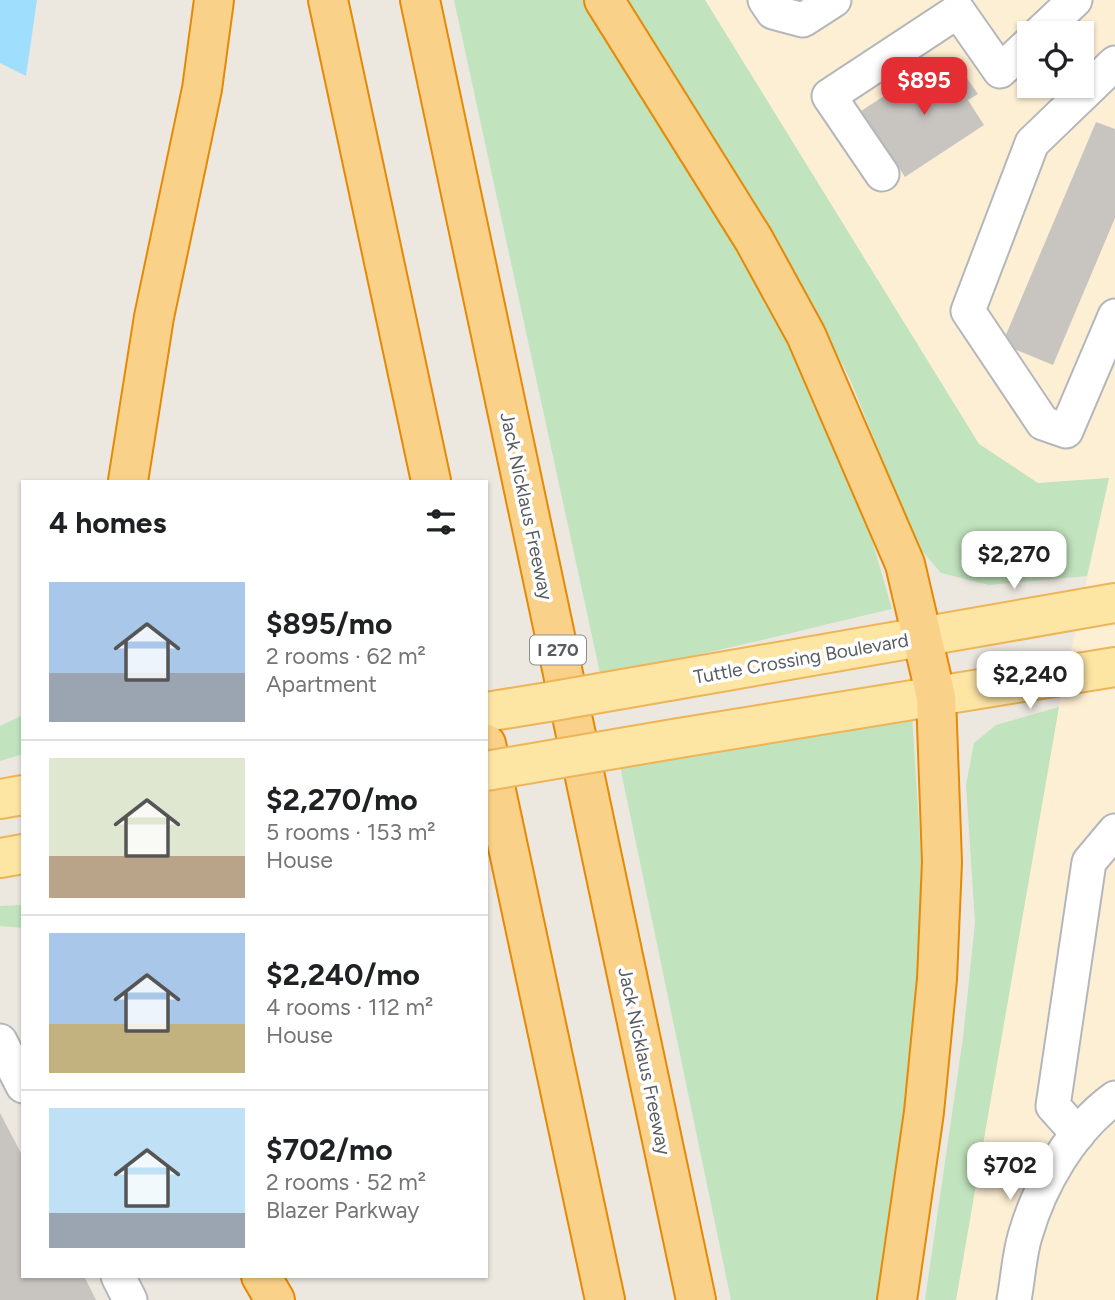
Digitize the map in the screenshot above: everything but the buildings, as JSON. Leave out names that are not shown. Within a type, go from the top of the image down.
[{"type":"highway","points":[[128,480],[154,317],[202,89],[214,0]]},
{"type":"highway","points":[[328,0],[431,480]]},
{"type":"highway","name":"Jack Nicklaus Freeway","points":[[420,0],[696,1300]]},
{"type":"highway","points":[[604,0],[754,240],[806,335],[905,564],[936,697],[942,862],[937,979],[924,1112],[897,1300]]},
{"type":"highway","points":[[488,753],[605,1300]]},
{"type":"highway","points":[[262,1278],[275,1300]]},
{"type":"main road","name":"Tuttle Crossing Boulevard","points":[[488,712],[1115,603]]},
{"type":"main road","points":[[488,771],[1115,667]]},
{"type":"main road","points":[[0,799],[21,795]]},
{"type":"main road","points":[[0,858],[21,854]]},
{"type":"main road","points":[[0,877],[21,874]]},
{"type":"street","points":[[765,0],[772,12],[803,20],[834,0]]},
{"type":"street","points":[[882,174],[830,96],[966,5],[1000,71],[1017,55]]},
{"type":"street","points":[[1115,63],[1032,143],[968,311],[1043,423],[1066,431],[1115,316]]},
{"type":"street","points":[[1078,1135],[1053,1106],[1088,862],[1112,848]]},
{"type":"street","points":[[0,1041],[21,1082]]},
{"type":"street","points":[[1014,1300],[1025,1237],[1051,1171],[1095,1112],[1115,1098]]},
{"type":"street","points":[[119,1278],[130,1300]]},
{"type":"shaded area","points":[[705,0],[1115,0],[1115,1300],[956,1300],[1050,748],[1109,478],[1038,483],[979,444]]},
{"type":"green space","points":[[454,0],[587,0],[734,240],[804,372],[853,475],[892,609],[710,652],[600,673]]},
{"type":"green space","points":[[622,0],[705,0],[979,444],[1038,483],[1109,478],[1087,576],[989,585],[941,573],[916,544],[850,379],[780,247]]},
{"type":"green space","points":[[1059,707],[956,1300],[925,1300],[963,1038],[975,923],[966,785],[974,743],[996,725]]},
{"type":"green space","points":[[21,716],[21,755],[0,761],[0,726]]},
{"type":"green space","points":[[912,716],[923,885],[920,999],[879,1300],[731,1300],[620,766]]},
{"type":"green space","points":[[21,905],[21,928],[0,926],[0,906]]},
{"type":"water","points":[[0,0],[37,0],[26,76],[0,63]]}]
